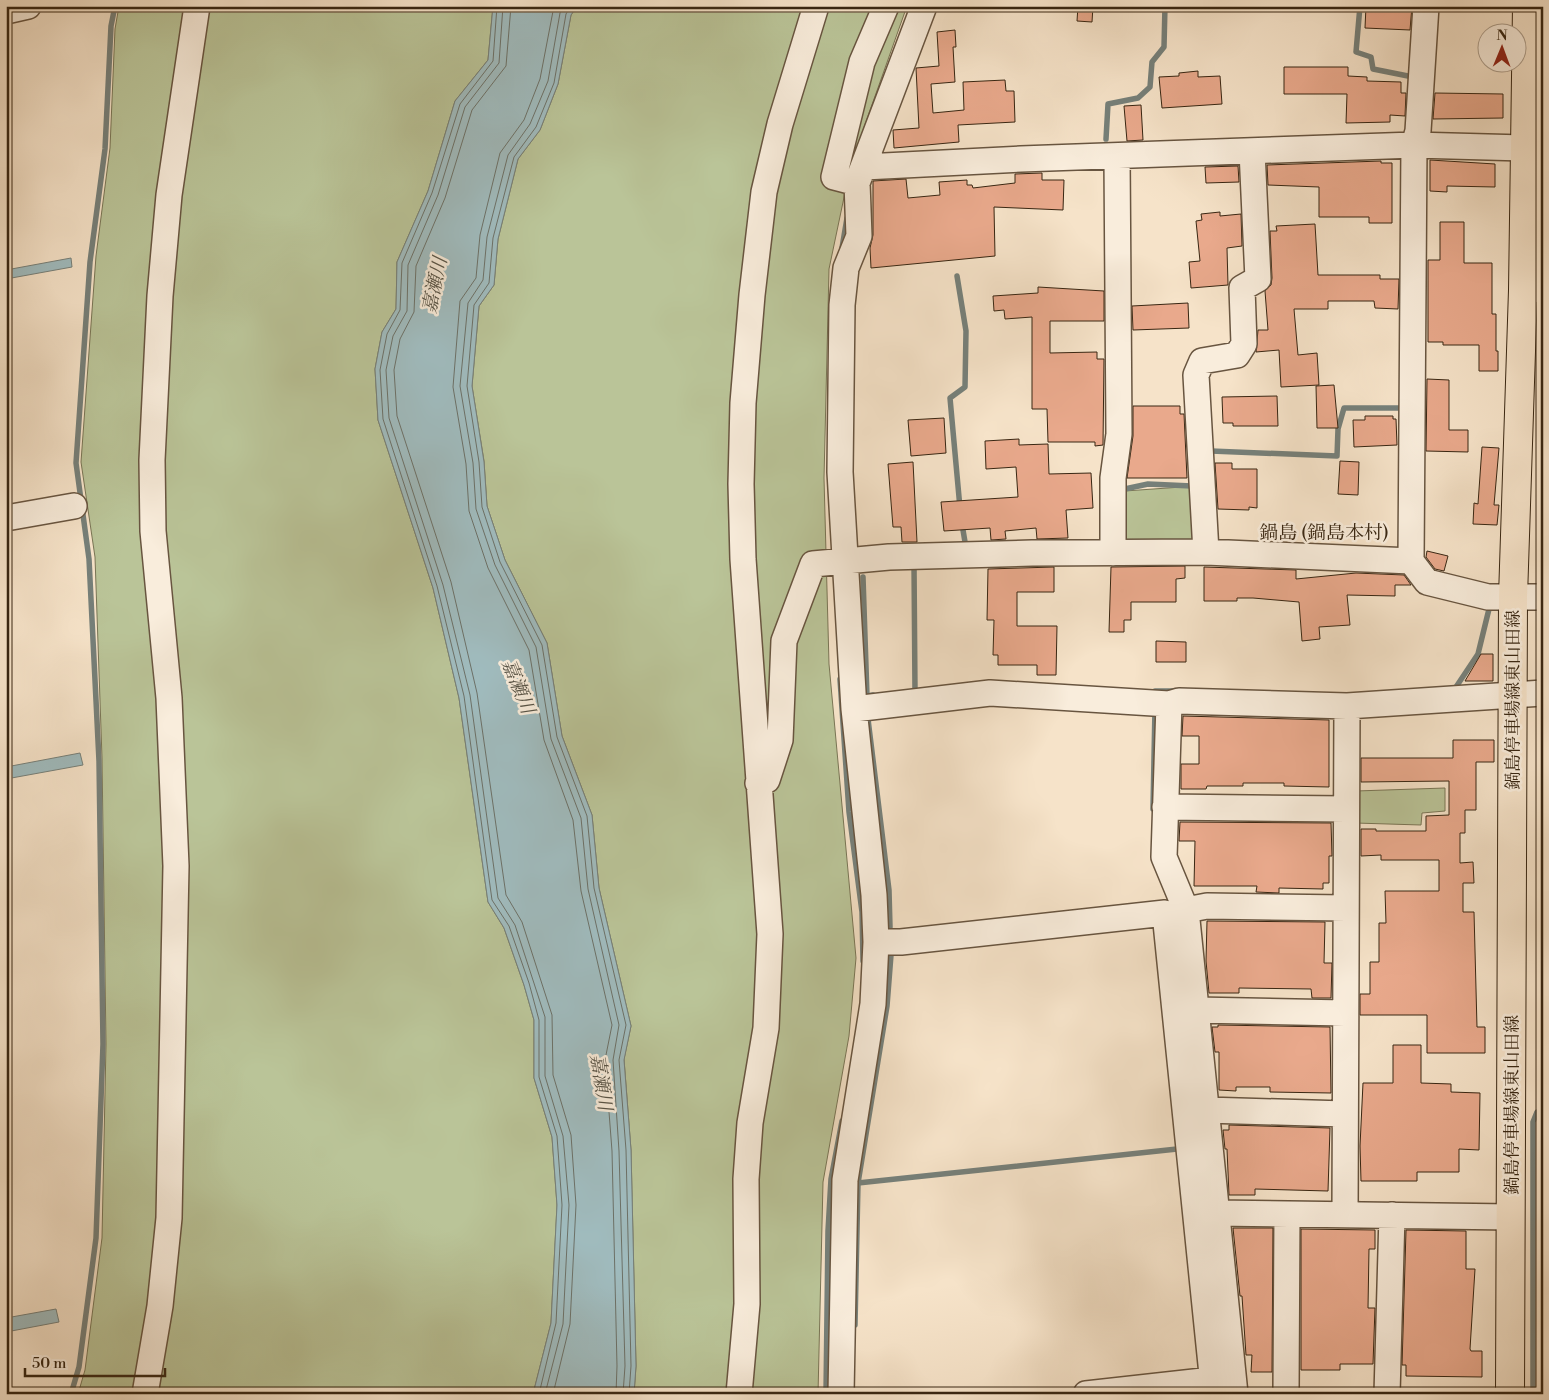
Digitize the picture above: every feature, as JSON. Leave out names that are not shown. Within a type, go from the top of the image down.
[{"type":"main road","name":"鍋島停車場線東山田線","points":[[1510,1394],[1513,596],[1533,290],[1524,148],[1527,6]]},
{"type":"street","points":[[6,11],[28,6]]},
{"type":"street","points":[[145,1394],[160,1306],[169,1218],[176,866],[169,698],[153,531],[152,460],[160,296],[169,195],[197,6]]},
{"type":"street","points":[[740,1394],[747,1304],[746,1179],[750,1123],[766,1028],[770,934],[743,559],[741,484],[744,404],[752,295],[764,192],[780,124],[816,6]]},
{"type":"street","points":[[886,6],[862,62],[834,177],[855,177],[1021,159],[1252,151],[1419,140],[1524,148]]},
{"type":"street","points":[[841,1394],[845,1180],[873,1004],[876,942],[874,895],[854,709],[835,561],[840,472],[842,304],[846,268],[858,236],[855,177],[924,6]]},
{"type":"street","points":[[1426,6],[1419,140],[1411,561],[1427,582],[1488,597],[1543,597]]},
{"type":"street","points":[[1206,552],[1196,374],[1202,361],[1237,355],[1244,344],[1242,288],[1258,279],[1252,151]]},
{"type":"street","points":[[1113,553],[1113,478],[1119,434],[1117,157]]},
{"type":"street","points":[[6,518],[74,506]]},
{"type":"street","points":[[758,783],[767,780],[780,740],[784,641],[813,564],[835,561],[1032,553],[1206,552],[1411,561]]},
{"type":"street","points":[[854,709],[990,693],[1160,703],[1179,701],[1347,706],[1513,694],[1543,694]]},
{"type":"street","points":[[1160,703],[1165,807],[1164,857],[1186,910],[1235,1394]]},
{"type":"street","points":[[1345,1214],[1347,706]]},
{"type":"street","points":[[1165,807],[1346,809]]},
{"type":"street","points":[[1186,910],[1207,906],[1346,908]]},
{"type":"street","points":[[876,942],[901,942],[1165,913],[1213,1387],[1086,1394]]},
{"type":"street","points":[[1196,1010],[1345,1013]]},
{"type":"street","points":[[1206,1110],[1345,1114]]},
{"type":"street","points":[[1216,1213],[1511,1218]]},
{"type":"street","points":[[1286,1394],[1287,1214]]},
{"type":"street","points":[[1387,1394],[1392,1215]]},
{"type":"green space","points":[[119,6],[493,6],[488,60],[455,101],[428,191],[397,262],[396,309],[382,332],[375,369],[378,420],[433,588],[459,698],[488,902],[504,928],[534,1020],[534,1078],[552,1137],[557,1205],[551,1323],[533,1394],[78,1394],[85,1370],[102,1238],[106,1044],[102,758],[95,557],[81,462],[96,256],[110,148],[115,29]]},
{"type":"green space","points":[[577,6],[907,6],[851,164],[829,269],[824,478],[829,664],[856,958],[849,1036],[823,1182],[818,1394],[634,1394],[636,1366],[631,1150],[624,1059],[631,1026],[599,888],[592,815],[562,736],[547,643],[505,560],[487,506],[484,461],[472,386],[479,306],[494,285],[498,239],[518,159],[540,130],[558,84],[571,15]]},
{"type":"green space","points":[[1196,486],[1199,548],[1122,548],[1125,491]]},
{"type":"green space","points":[[1445,788],[1445,811],[1422,813],[1421,825],[1355,823],[1356,791]]},
{"type":"water","name":"嘉瀬川","points":[[493,6],[577,6],[571,15],[558,84],[540,130],[518,159],[498,239],[494,285],[479,306],[472,386],[484,462],[487,506],[505,560],[547,643],[562,736],[592,815],[599,888],[631,1026],[624,1060],[631,1150],[636,1366],[634,1394],[533,1394],[551,1323],[557,1205],[552,1137],[534,1078],[534,1020],[504,928],[488,902],[459,698],[433,588],[378,420],[375,369],[382,332],[396,309],[397,262],[428,191],[455,101],[488,60]]},
{"type":"water","points":[[71,258],[72,267],[6,279],[6,270]]},
{"type":"water","points":[[80,753],[83,765],[6,779],[6,767]]},
{"type":"water","points":[[56,1309],[59,1322],[6,1332],[6,1318]]},
{"type":"building","points":[[1078,6],[1093,6],[1092,22],[1077,21]]},
{"type":"building","points":[[1366,6],[1412,6],[1410,30],[1365,28]]},
{"type":"building","points":[[955,30],[956,47],[953,47],[955,82],[931,84],[933,113],[964,110],[963,82],[1005,80],[1006,91],[1014,91],[1015,122],[958,125],[959,142],[894,148],[893,130],[919,128],[916,68],[939,66],[937,32]]},
{"type":"building","points":[[1284,67],[1348,67],[1348,76],[1367,77],[1367,81],[1401,82],[1401,93],[1406,93],[1405,116],[1390,115],[1390,122],[1346,123],[1347,94],[1284,94]]},
{"type":"building","points":[[1198,71],[1198,77],[1220,76],[1222,104],[1162,108],[1159,77],[1179,76],[1179,73]]},
{"type":"building","points":[[1435,93],[1503,94],[1503,118],[1433,119]]},
{"type":"building","points":[[1141,105],[1143,140],[1127,141],[1124,106]]},
{"type":"building","points":[[1430,160],[1495,164],[1495,187],[1447,186],[1447,192],[1430,191]]},
{"type":"building","points":[[1381,161],[1381,163],[1392,163],[1392,223],[1369,223],[1369,217],[1319,217],[1319,187],[1268,185],[1267,165]]},
{"type":"building","points":[[1238,166],[1239,182],[1206,183],[1205,167]]},
{"type":"building","points":[[1042,173],[1042,180],[1064,180],[1063,210],[994,207],[995,256],[871,268],[873,181],[906,179],[908,198],[940,195],[939,182],[967,180],[967,185],[972,185],[973,188],[1015,183],[1015,174]]},
{"type":"building","points":[[1220,212],[1220,216],[1241,214],[1242,246],[1227,248],[1228,285],[1191,288],[1189,262],[1200,261],[1196,221],[1202,220],[1201,214]]},
{"type":"building","points":[[1440,222],[1464,222],[1464,263],[1492,263],[1492,314],[1496,314],[1498,371],[1479,371],[1479,345],[1443,345],[1443,342],[1428,342],[1428,260],[1440,260]]},
{"type":"building","points":[[1315,224],[1318,275],[1380,275],[1380,279],[1399,279],[1398,309],[1375,308],[1374,301],[1328,301],[1328,309],[1294,309],[1298,355],[1317,353],[1319,385],[1281,387],[1279,350],[1256,352],[1258,330],[1268,330],[1265,291],[1271,285],[1272,278],[1270,231],[1277,231],[1276,226]]},
{"type":"building","points":[[1038,287],[1104,291],[1104,321],[1050,321],[1050,353],[1097,352],[1097,359],[1104,359],[1103,445],[1095,446],[1095,442],[1048,442],[1047,409],[1032,409],[1032,317],[1005,319],[1004,310],[994,311],[993,296],[1038,293]]},
{"type":"building","points":[[1188,303],[1189,328],[1133,330],[1132,306]]},
{"type":"building","points":[[1427,379],[1449,380],[1449,430],[1468,430],[1468,452],[1426,451]]},
{"type":"building","points":[[1334,385],[1338,428],[1317,428],[1316,386]]},
{"type":"building","points":[[1277,396],[1278,426],[1233,426],[1233,423],[1223,423],[1222,397]]},
{"type":"building","points":[[1133,406],[1180,406],[1180,414],[1184,414],[1187,478],[1127,478],[1133,436]]},
{"type":"building","points":[[1365,416],[1393,416],[1393,419],[1396,419],[1397,445],[1354,447],[1353,420],[1365,420]]},
{"type":"building","points":[[944,418],[946,453],[911,456],[908,420]]},
{"type":"building","points":[[1019,439],[1019,445],[1048,444],[1049,474],[1091,473],[1093,508],[1066,510],[1068,538],[1037,539],[1036,528],[1005,531],[1006,539],[991,540],[990,528],[944,531],[941,502],[1018,497],[1016,467],[986,469],[985,441]]},
{"type":"building","points":[[1482,447],[1499,448],[1494,505],[1499,505],[1497,525],[1473,524],[1474,503],[1478,504]]},
{"type":"building","points":[[1340,461],[1359,462],[1358,495],[1338,494]]},
{"type":"building","points":[[913,462],[917,542],[902,542],[901,527],[893,527],[888,464]]},
{"type":"building","points":[[1215,463],[1232,463],[1232,469],[1257,469],[1257,508],[1249,507],[1249,510],[1218,509]]},
{"type":"building","points":[[1427,551],[1448,556],[1444,571],[1435,569],[1426,557]]},
{"type":"building","points":[[1185,566],[1185,578],[1176,579],[1176,602],[1131,602],[1131,620],[1124,620],[1124,632],[1109,632],[1111,567]]},
{"type":"building","points":[[1054,567],[1054,592],[1017,592],[1017,626],[1057,626],[1056,675],[1037,675],[1037,665],[998,665],[998,655],[993,655],[994,620],[987,620],[988,569]]},
{"type":"building","points":[[1204,567],[1296,570],[1296,579],[1356,573],[1404,575],[1411,585],[1395,585],[1395,596],[1347,595],[1350,625],[1319,627],[1320,639],[1302,641],[1299,602],[1253,598],[1237,598],[1237,601],[1204,601]]},
{"type":"building","points":[[1156,641],[1186,642],[1186,662],[1156,662]]},
{"type":"building","points":[[1481,654],[1493,654],[1493,681],[1465,681]]},
{"type":"building","points":[[1183,716],[1329,720],[1329,787],[1284,786],[1284,783],[1243,783],[1243,786],[1207,786],[1206,789],[1181,789],[1181,764],[1199,764],[1199,736],[1182,736]]},
{"type":"building","points":[[1453,740],[1494,740],[1494,762],[1476,762],[1476,810],[1465,810],[1465,833],[1460,833],[1460,863],[1473,862],[1474,883],[1463,883],[1463,912],[1474,912],[1477,1027],[1485,1027],[1485,1053],[1427,1053],[1427,1015],[1360,1015],[1360,994],[1370,994],[1370,962],[1379,962],[1379,923],[1386,923],[1385,891],[1439,891],[1439,860],[1381,860],[1381,855],[1361,856],[1361,829],[1376,829],[1376,831],[1426,831],[1426,816],[1449,815],[1449,781],[1361,782],[1361,758],[1453,758]]},
{"type":"building","points":[[1180,822],[1331,823],[1332,856],[1329,856],[1329,883],[1323,883],[1323,889],[1279,888],[1279,893],[1256,892],[1257,886],[1194,886],[1195,841],[1179,841]]},
{"type":"building","points":[[1207,921],[1325,922],[1324,963],[1332,963],[1331,998],[1312,998],[1311,989],[1239,988],[1239,993],[1209,993],[1206,961]]},
{"type":"building","points":[[1218,1025],[1330,1027],[1331,1093],[1270,1092],[1270,1087],[1236,1087],[1236,1091],[1219,1090],[1219,1052],[1215,1052],[1212,1027],[1218,1027]]},
{"type":"building","points":[[1393,1045],[1421,1045],[1421,1083],[1451,1084],[1451,1092],[1480,1093],[1479,1150],[1459,1149],[1459,1172],[1417,1172],[1417,1181],[1361,1181],[1360,1146],[1363,1083],[1393,1083]]},
{"type":"building","points":[[1229,1125],[1330,1128],[1328,1191],[1255,1189],[1255,1195],[1229,1195],[1227,1149],[1225,1149],[1223,1130],[1229,1130]]},
{"type":"building","points":[[1233,1228],[1273,1228],[1272,1372],[1251,1372],[1252,1355],[1246,1355],[1242,1296],[1240,1296]]},
{"type":"building","points":[[1301,1229],[1375,1230],[1375,1249],[1369,1249],[1368,1308],[1375,1308],[1373,1364],[1340,1364],[1340,1370],[1301,1370]]},
{"type":"building","points":[[1406,1230],[1466,1231],[1466,1269],[1475,1269],[1470,1349],[1471,1351],[1482,1351],[1482,1377],[1406,1376],[1406,1365],[1402,1365]]},
{"type":"waterway","points":[[71,1394],[79,1367],[96,1238],[103,1044],[99,761],[89,559],[76,463],[90,262],[105,149],[111,26],[115,6]]},
{"type":"waterway","points":[[1106,139],[1108,104],[1138,98],[1150,87],[1152,62],[1164,47],[1165,6]]},
{"type":"waterway","points":[[1360,6],[1356,52],[1371,57],[1373,69],[1413,77],[1413,80]]},
{"type":"waterway","points":[[842,248],[847,218]]},
{"type":"waterway","points":[[957,276],[966,331],[965,387],[950,398],[960,508]]},
{"type":"waterway","points":[[1211,451],[1337,456],[1338,429],[1344,408],[1404,408]]},
{"type":"waterway","points":[[1120,490],[1148,484],[1192,486],[1192,480]]},
{"type":"waterway","points":[[962,524],[966,548]]},
{"type":"waterway","points":[[910,692],[915,692],[914,563]]},
{"type":"waterway","points":[[863,577],[867,696],[873,695]]},
{"type":"waterway","points":[[1454,690],[1478,654],[1489,609]]},
{"type":"waterway","points":[[840,679],[849,812],[862,912],[863,961]]},
{"type":"waterway","points":[[1155,696],[1155,691],[1178,691]]},
{"type":"waterway","points":[[1153,809],[1155,708]]},
{"type":"waterway","points":[[868,719],[889,890],[890,927]]},
{"type":"waterway","points":[[855,1325],[858,1183],[887,1006],[891,955]]},
{"type":"waterway","points":[[1533,1394],[1533,1122],[1537,1112],[1543,1112]]},
{"type":"waterway","points":[[826,1394],[828,1231],[831,1179],[842,1121]]},
{"type":"waterway","points":[[858,1183],[1177,1149]]},
{"type":"district","name":"鍋島 (鍋島本村)","points":[[1324,532]]}]
